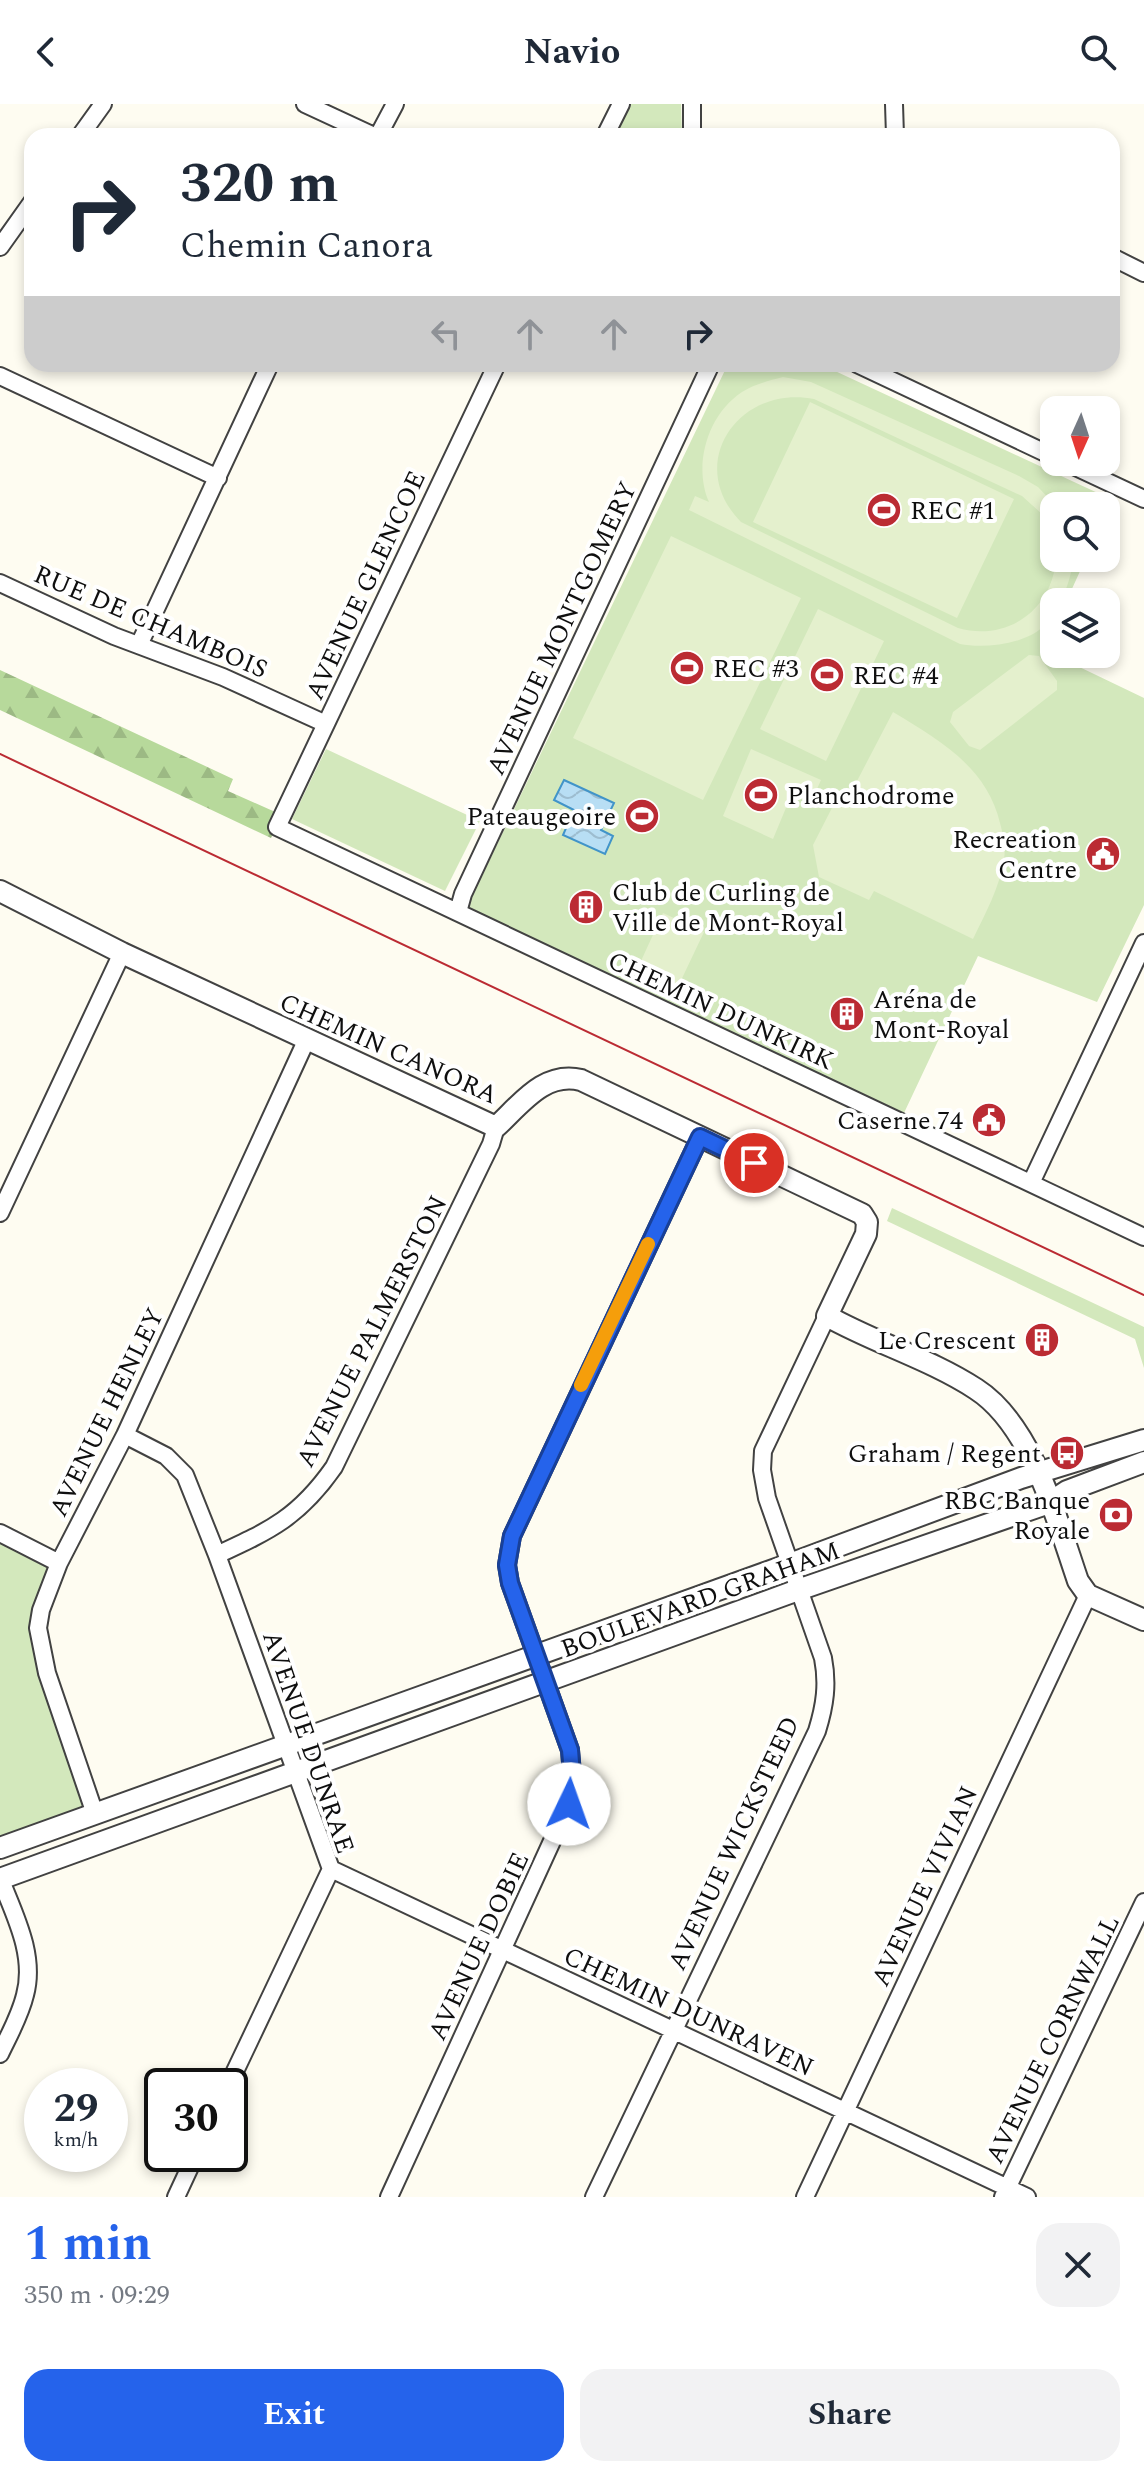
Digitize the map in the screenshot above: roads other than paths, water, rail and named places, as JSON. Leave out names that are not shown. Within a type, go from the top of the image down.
[{"type":"street","points":[[86,128],[103,104]]},
{"type":"street","points":[[305,104],[358,128]]},
{"type":"street","points":[[381,128],[395,104]]},
{"type":"street","points":[[609,128],[621,104]]},
{"type":"street","points":[[692,104],[692,128]]},
{"type":"street","points":[[894,104],[895,128]]},
{"type":"street","points":[[0,247],[24,213]]},
{"type":"street","points":[[1120,261],[1144,273]]},
{"type":"street","points":[[139,645],[266,372]]},
{"type":"street","name":"AVENUE GLENCOE","points":[[277,827],[493,372]]},
{"type":"street","name":"AVENUE MONTGOMERY","points":[[458,912],[463,894],[707,372]]},
{"type":"street","points":[[894,372],[1040,450]]},
{"type":"street","points":[[0,376],[218,478]]},
{"type":"street","points":[[1095,476],[1144,499]]},
{"type":"street","name":"RUE DE CHAMBOIS","points":[[0,583],[114,636],[236,682],[326,724]]},
{"type":"street","name":"CHEMIN DUNKIRK","points":[[277,827],[1144,1237]]},
{"type":"street","name":"CHEMIN CANORA","points":[[0,891],[306,1041],[496,1127],[544,1083],[570,1077],[581,1080],[862,1214],[867,1222],[866,1234]]},
{"type":"street","points":[[1031,1183],[1144,943]]},
{"type":"street","points":[[0,1213],[122,953]]},
{"type":"street","name":"AVENUE HENLEY","points":[[95,1814],[40,1650],[38,1628],[41,1610],[59,1563],[125,1435],[306,1041]]},
{"type":"street","name":"AVENUE PALMERSTON","points":[[217,1555],[273,1529],[318,1489],[334,1467],[491,1144],[496,1127]]},
{"type":"street","name":"AVENUE DOBIE","points":[[389,2197],[569,1804],[572,1774],[570,1750],[510,1583],[507,1565],[512,1536],[700,1137]]},
{"type":"street","name":"AVENUE WICKSTEED","points":[[594,2197],[817,1731],[825,1706],[827,1680],[823,1658],[765,1490],[763,1451],[866,1234]]},
{"type":"street","points":[[827,1316],[978,1390],[1012,1421],[1038,1474],[1078,1581],[1088,1595],[1144,1620]]},
{"type":"street","name":"AVENUE DUNRAE","points":[[125,1435],[166,1456],[185,1475],[287,1743],[331,1869],[237,2068]]},
{"type":"street","name":"BOULEVARD GRAHAM","points":[[0,1848],[1021,1478],[1144,1440]]},
{"type":"street","name":"BOULEVARD GRAHAM","points":[[0,1879],[798,1590],[1049,1503],[1067,1491],[1144,1462]]},
{"type":"street","points":[[0,1533],[59,1563]]},
{"type":"street","name":"AVENUE VIVIAN","points":[[805,2197],[1088,1595]]},
{"type":"street","name":"CHEMIN DUNRAVEN","points":[[331,1869],[845,2110],[1005,2192],[1027,2197]]},
{"type":"street","points":[[0,1879],[24,1942],[27,1963],[26,1992],[0,2054]]},
{"type":"street","name":"AVENUE CORNWALL","points":[[1005,2192],[1144,1902]]},
{"type":"street","points":[[176,2197],[188,2172]]},
{"type":"water","points":[[564,780],[614,803],[601,830],[613,836],[605,854],[563,835],[574,810],[554,800]]},
{"type":"water","name":"Pateaugeoire","points":[[642,806],[651,815],[642,824],[633,815]]},
{"type":"tram line","points":[[0,754],[1144,1295]]},
{"type":"place","name":"REC #1","points":[[884,510]]},
{"type":"place","name":"REC #3","points":[[687,668]]},
{"type":"place","name":"REC #4","points":[[827,675]]},
{"type":"place","name":"Planchodrome","points":[[761,795]]},
{"type":"place","name":"Pateaugeoire","points":[[642,816]]},
{"type":"place","name":"Recreation Centre","points":[[1103,854]]},
{"type":"place","name":"Club de Curling de Ville de Mont-Royal","points":[[586,907]]},
{"type":"place","name":"Aréna de Mont-Royal","points":[[847,1014]]},
{"type":"place","name":"Caserne 74","points":[[989,1120]]},
{"type":"place","name":"Le Crescent","points":[[1042,1340]]},
{"type":"place","name":"Graham / Regent","points":[[1067,1453]]},
{"type":"place","name":"RBC Banque Royale","points":[[1116,1515]]}]
